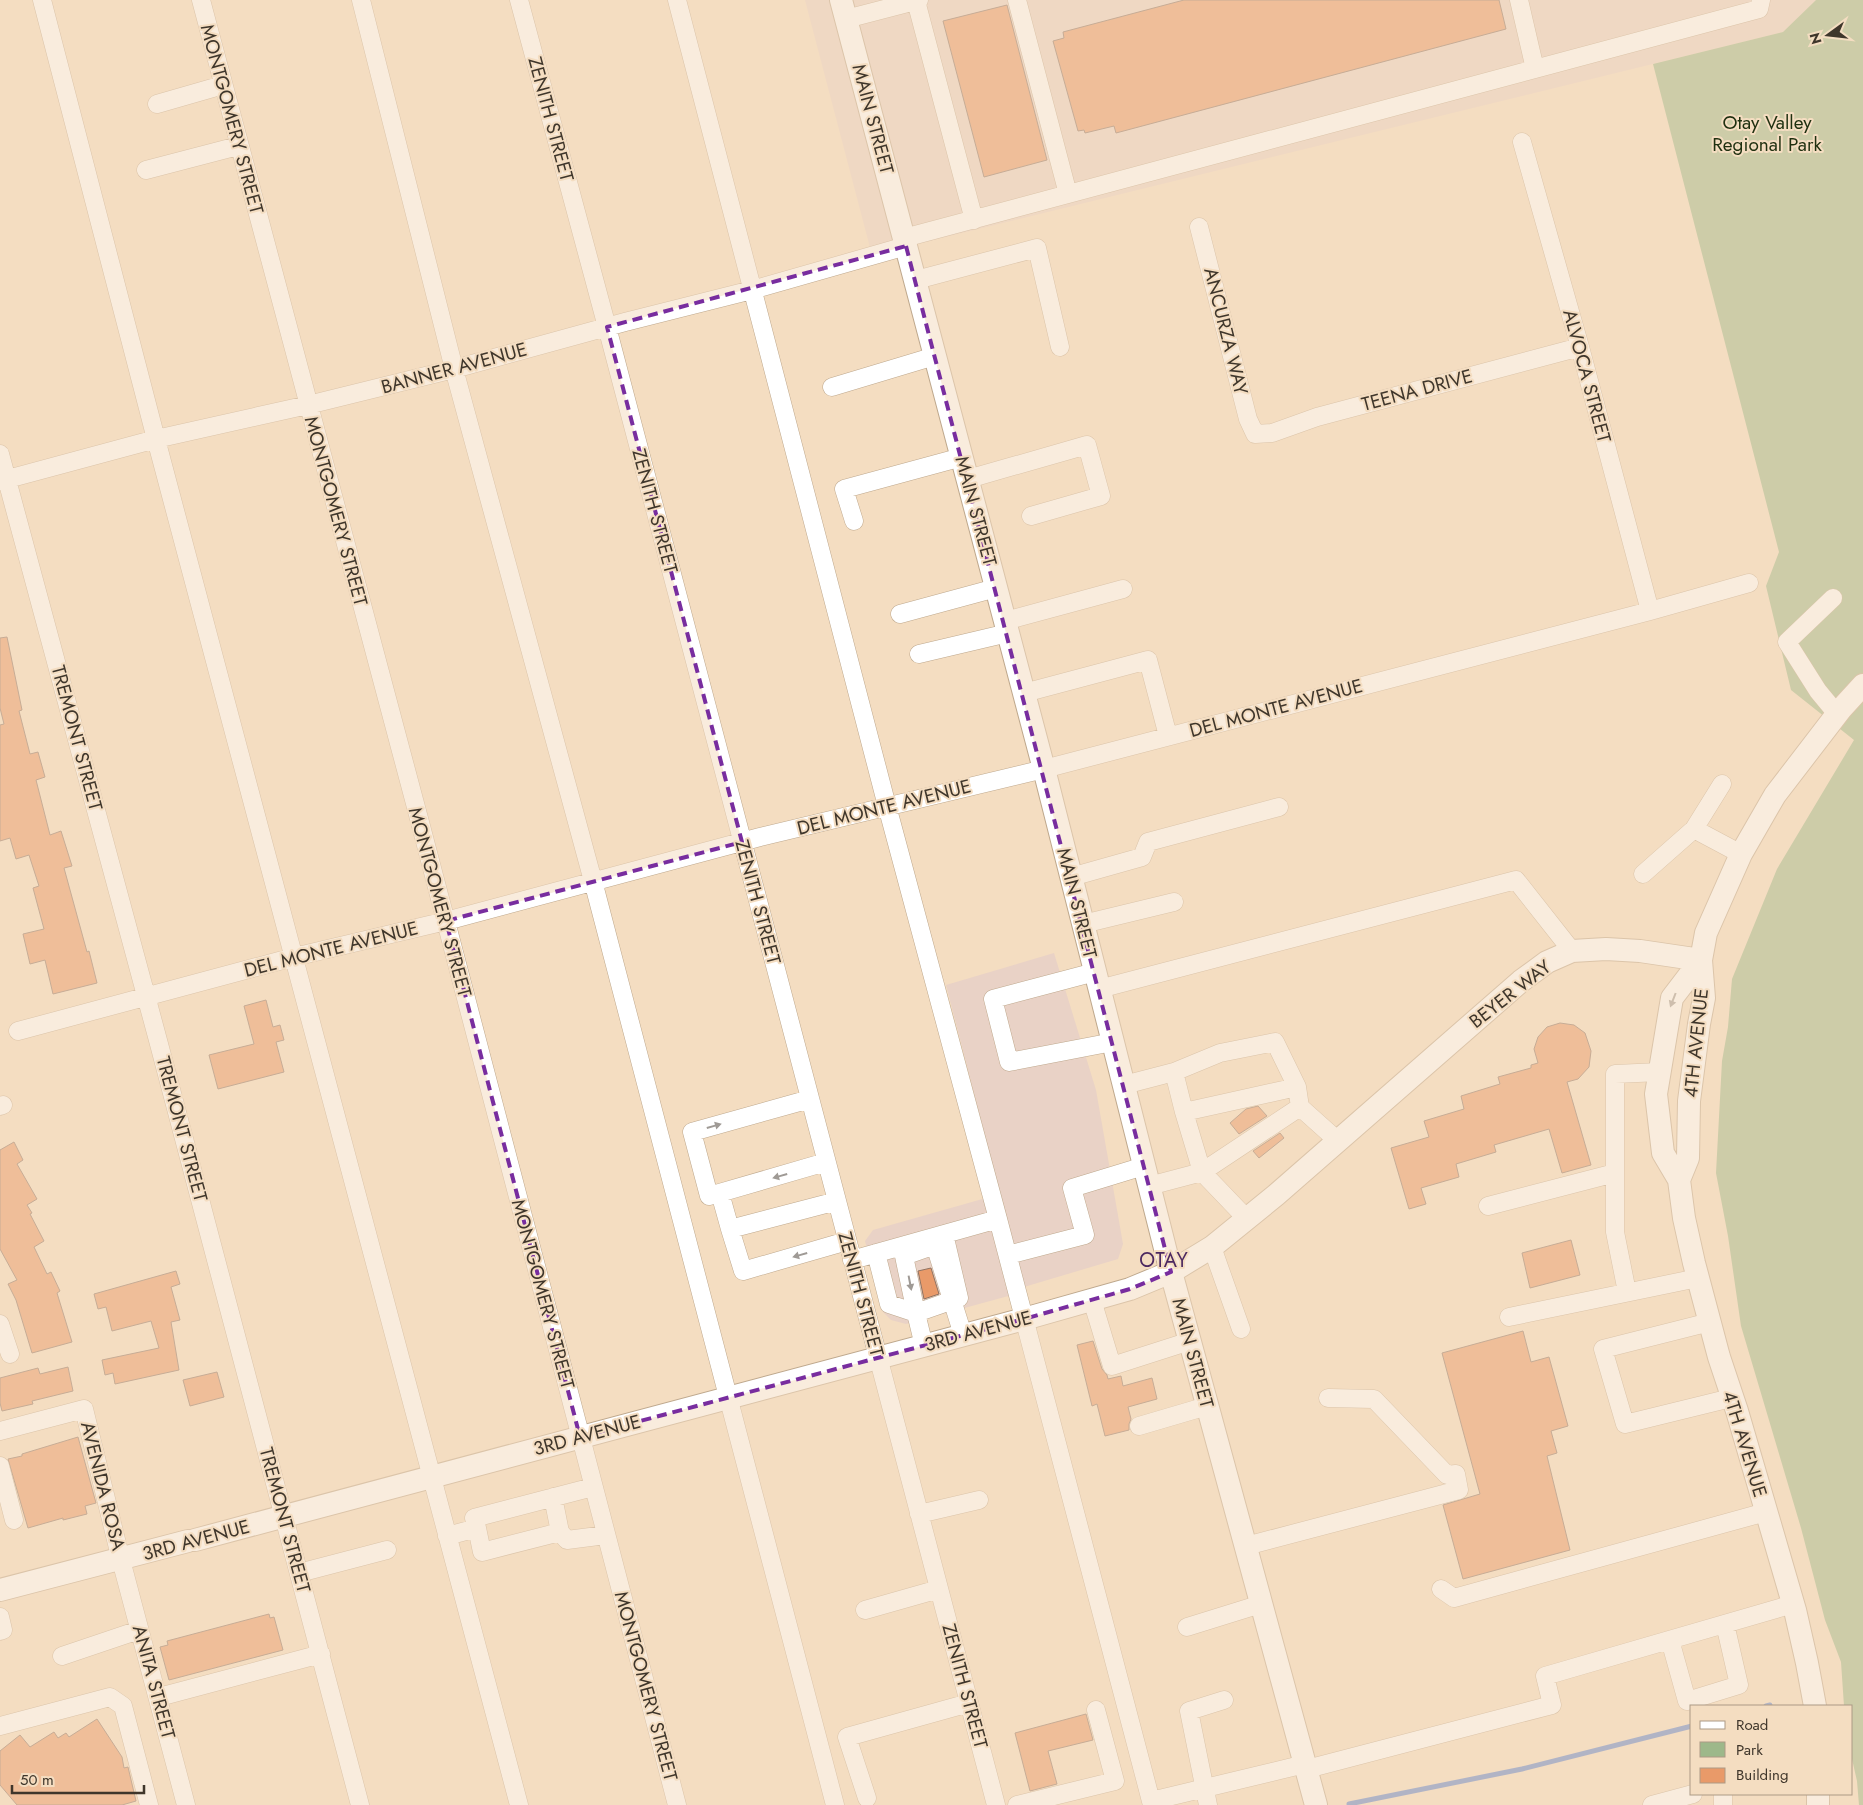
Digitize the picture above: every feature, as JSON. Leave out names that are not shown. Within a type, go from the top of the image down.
[{"type":"main road","name":"MAIN STREET","points":[[844,9],[1044,769],[1171,1272],[1306,1766],[1310,1804]]},
{"type":"main road","points":[[1701,960],[1706,933],[1741,854],[1775,795],[1837,714],[1863,685]]},
{"type":"main road","name":"BEYER WAY","points":[[1171,1272],[1212,1247],[1247,1219],[1521,981],[1547,962],[1572,951],[1606,949],[1640,951],[1701,960]]},
{"type":"main road","name":"4TH AVENUE","points":[[1701,960],[1672,998],[1656,1094],[1663,1153],[1679,1180],[1684,1218],[1698,1278],[1731,1398],[1737,1411],[1793,1604],[1815,1705]]},
{"type":"main road","name":"4TH AVENUE","points":[[1679,1180],[1688,1158],[1689,1101],[1704,998],[1701,960]]},
{"type":"main road","name":"3RD AVENUE","points":[[0,1590],[121,1560],[1024,1319],[1130,1289],[1171,1272]]},
{"type":"street","points":[[42,0],[156,439],[519,1805]]},
{"type":"street","name":"MONTGOMERY STREET","points":[[201,0],[238,146],[446,921],[677,1805]]},
{"type":"street","points":[[361,0],[454,369],[593,881],[834,1805]]},
{"type":"street","name":"ZENITH STREET","points":[[519,0],[607,326],[996,1805]]},
{"type":"street","points":[[677,0],[887,806],[1008,1255],[1152,1803],[1206,1797],[1306,1766],[1552,1705],[1545,1676],[1793,1604]]},
{"type":"street","points":[[844,9],[917,0],[974,220]]},
{"type":"street","points":[[1017,0],[1068,194]]},
{"type":"street","points":[[1519,0],[1535,69]]},
{"type":"street","name":"BANNER AVENUE","points":[[3,480],[156,439],[308,405],[454,369],[607,326],[752,290],[974,220],[1759,9],[1761,0]]},
{"type":"street","points":[[157,104],[223,85]]},
{"type":"street","name":"ALVOCA STREET","points":[[1522,142],[1580,347],[1650,611]]},
{"type":"street","points":[[146,170],[238,146]]},
{"type":"street","name":"ANCURZA WAY","points":[[1199,227],[1248,419],[1255,434]]},
{"type":"street","points":[[916,280],[1037,248],[1060,347]]},
{"type":"street","name":"TEENA DRIVE","points":[[1255,434],[1272,433],[1318,417],[1580,347]]},
{"type":"street","points":[[832,386],[935,356]]},
{"type":"street","points":[[968,479],[1087,445],[1102,496],[1031,516]]},
{"type":"street","name":"TREMONT STREET","points":[[0,454],[3,480],[147,997],[360,1805]]},
{"type":"street","points":[[854,521],[844,489],[962,457]]},
{"type":"street","name":"DEL MONTE AVENUE","points":[[18,1031],[294,957],[446,921],[742,842],[1044,769],[1650,611],[1749,583]]},
{"type":"street","points":[[900,614],[996,588]]},
{"type":"street","points":[[919,654],[1123,589]]},
{"type":"street","points":[[1834,598],[1787,642],[1818,691],[1837,714]]},
{"type":"street","points":[[1024,693],[1148,660],[1168,736]]},
{"type":"street","points":[[1643,874],[1694,829],[1722,784]]},
{"type":"street","points":[[1071,877],[1142,857],[1148,842],[1278,807]]},
{"type":"street","points":[[1694,829],[1741,854]]},
{"type":"street","points":[[1113,1042],[1009,1062],[993,999],[1097,981],[1516,880],[1572,951]]},
{"type":"street","points":[[1083,924],[1174,902]]},
{"type":"street","points":[[1124,1085],[1174,1072],[1220,1052],[1275,1042],[1298,1087],[1300,1107],[1338,1141]]},
{"type":"street","points":[[1174,1072],[1202,1172],[1247,1219]]},
{"type":"street","points":[[1627,1292],[1615,1232],[1615,1074],[1660,1072]]},
{"type":"street","points":[[1184,1112],[1298,1087]]},
{"type":"street","points":[[810,1099],[692,1132],[709,1196],[826,1162]]},
{"type":"street","points":[[1008,1255],[1085,1235],[1072,1188],[1147,1176],[1202,1172],[1300,1107]]},
{"type":"street","points":[[1488,1206],[1615,1173]]},
{"type":"street","points":[[720,1193],[743,1271],[847,1242]]},
{"type":"street","points":[[730,1229],[837,1201]]},
{"type":"street","points":[[852,1260],[998,1219]]},
{"type":"street","points":[[876,1253],[889,1304],[916,1313],[959,1298],[944,1234]]},
{"type":"street","points":[[924,1346],[904,1256],[935,1245],[963,1335]]},
{"type":"street","points":[[1212,1247],[1241,1329]]},
{"type":"street","points":[[1509,1317],[1698,1278]]},
{"type":"street","points":[[1092,1300],[1112,1366],[1190,1341]]},
{"type":"street","points":[[1710,1322],[1603,1349],[1625,1424],[1731,1398]]},
{"type":"street","points":[[0,1324],[10,1354]]},
{"type":"street","points":[[1246,1546],[1459,1490],[1456,1474],[1447,1475],[1374,1398],[1328,1398]]},
{"type":"street","points":[[1139,1426],[1208,1406]]},
{"type":"street","name":"AVENIDA ROSA","points":[[0,1431],[84,1409],[121,1560]]},
{"type":"street","points":[[0,1466],[14,1520]]},
{"type":"street","points":[[560,1532],[482,1552],[474,1518],[593,1487]]},
{"type":"street","points":[[554,1497],[560,1532],[567,1540],[606,1535]]},
{"type":"street","points":[[919,1514],[979,1500]]},
{"type":"street","points":[[1441,1589],[1454,1598],[1766,1512]]},
{"type":"street","points":[[447,1536],[477,1528]]},
{"type":"street","points":[[299,1573],[386,1550]]},
{"type":"street","name":"ANITA STREET","points":[[121,1560],[159,1697],[186,1805]]},
{"type":"street","points":[[865,1610],[939,1589]]},
{"type":"street","points":[[1187,1627],[1262,1604]]},
{"type":"street","points":[[0,1617],[3,1630],[0,1631]]},
{"type":"street","points":[[1670,1640],[1688,1701],[1739,1685],[1725,1624]]},
{"type":"street","points":[[62,1656],[139,1630]]},
{"type":"street","points":[[159,1697],[321,1654]]},
{"type":"street","points":[[0,1726],[110,1697],[123,1706],[149,1805]]},
{"type":"street","points":[[1206,1797],[1189,1711],[1224,1700]]},
{"type":"street","points":[[867,1798],[847,1737],[969,1703]]},
{"type":"street","points":[[1017,1805],[1115,1781],[1096,1710]]},
{"type":"street","points":[[1652,1805],[1690,1795]]},
{"type":"highlighted area","points":[[906,246],[1171,1272],[1130,1289],[1024,1319],[580,1437],[446,921],[742,842],[607,327]]},
{"type":"shaded area","points":[[805,0],[1816,0],[1783,32],[872,255]]},
{"type":"shaded area","points":[[1054,953],[1096,1090],[1123,1244],[1118,1259],[1024,1287],[946,985]]},
{"type":"shaded area","points":[[986,1198],[1012,1295],[906,1324],[891,1320],[883,1312],[865,1241],[873,1230]]},
{"type":"green space","name":"Otay Valley Regional Park","points":[[1816,0],[1863,0],[1863,1805],[1859,1805],[1853,1763],[1853,1705],[1844,1705],[1841,1662],[1825,1620],[1801,1528],[1741,1326],[1728,1236],[1716,1173],[1722,1061],[1728,1027],[1732,979],[1777,869],[1854,740],[1791,690],[1766,586],[1779,552],[1653,64],[1783,32]]},
{"type":"building","points":[[1184,0],[1499,0],[1506,29],[1116,133],[1114,126],[1085,133],[1084,130],[1078,131],[1053,41],[1064,38],[1063,32]]},
{"type":"building","points":[[1007,5],[1047,160],[984,177],[943,21]]},
{"type":"building","points":[[7,637],[22,710],[19,711],[30,754],[38,752],[45,777],[36,780],[50,835],[61,831],[72,866],[64,868],[97,983],[53,994],[45,960],[30,964],[23,934],[44,929],[33,888],[39,886],[29,855],[16,859],[10,838],[0,841],[0,725],[4,724],[0,708],[0,638]]},
{"type":"building","points":[[266,1000],[273,1027],[280,1025],[284,1040],[276,1042],[284,1072],[218,1089],[209,1055],[254,1044],[244,1006]]},
{"type":"building","points":[[1560,1023],[1574,1025],[1585,1033],[1591,1051],[1589,1067],[1578,1079],[1567,1082],[1591,1165],[1562,1173],[1549,1129],[1494,1145],[1496,1152],[1456,1164],[1459,1177],[1421,1188],[1426,1204],[1409,1209],[1391,1148],[1429,1137],[1424,1121],[1464,1109],[1461,1096],[1500,1084],[1498,1077],[1531,1068],[1531,1065],[1538,1063],[1534,1049],[1538,1037],[1547,1027]]},
{"type":"building","points":[[1258,1106],[1267,1116],[1239,1134],[1230,1123],[1246,1109]]},
{"type":"building","points":[[1280,1133],[1284,1138],[1259,1158],[1253,1151]]},
{"type":"building","points":[[14,1142],[23,1160],[17,1164],[37,1199],[27,1205],[44,1241],[34,1247],[47,1274],[51,1272],[60,1291],[57,1293],[72,1342],[32,1353],[16,1300],[8,1284],[17,1280],[0,1249],[0,1150]]},
{"type":"building","points":[[1571,1240],[1580,1275],[1530,1288],[1522,1253]]},
{"type":"building","points":[[931,1268],[939,1294],[924,1299],[918,1271]]},
{"type":"building","points":[[176,1271],[180,1284],[171,1287],[180,1320],[171,1322],[179,1370],[115,1384],[113,1373],[105,1375],[102,1360],[159,1348],[151,1321],[112,1331],[106,1307],[98,1309],[94,1294]]},
{"type":"building","points":[[1523,1331],[1531,1362],[1549,1357],[1568,1426],[1551,1431],[1557,1453],[1547,1456],[1570,1550],[1463,1579],[1443,1505],[1480,1494],[1442,1353]]},
{"type":"building","points":[[1093,1341],[1102,1369],[1108,1379],[1121,1376],[1123,1386],[1152,1378],[1157,1399],[1128,1407],[1131,1419],[1129,1430],[1105,1436],[1097,1404],[1092,1406],[1077,1345]]},
{"type":"building","points":[[68,1367],[73,1391],[32,1401],[33,1404],[2,1411],[0,1403],[0,1378],[38,1368],[40,1374]]},
{"type":"building","points":[[217,1372],[224,1397],[190,1406],[183,1380]]},
{"type":"building","points":[[78,1437],[96,1503],[85,1506],[87,1514],[63,1520],[63,1518],[28,1528],[8,1459]]},
{"type":"building","points":[[269,1614],[270,1618],[274,1617],[283,1650],[169,1680],[160,1647],[168,1645],[167,1641]]},
{"type":"building","points":[[1086,1714],[1093,1740],[1048,1751],[1057,1784],[1030,1791],[1015,1733]]},
{"type":"building","points":[[97,1719],[122,1757],[124,1768],[128,1767],[136,1801],[122,1805],[17,1805],[0,1785],[0,1751],[20,1735],[30,1747],[54,1732],[58,1738],[66,1733],[69,1737]]},
{"type":"waterway","points":[[1349,1804],[1522,1769],[1690,1727]]},
{"type":"district","name":"OTAY","points":[[1164,1260]]}]
